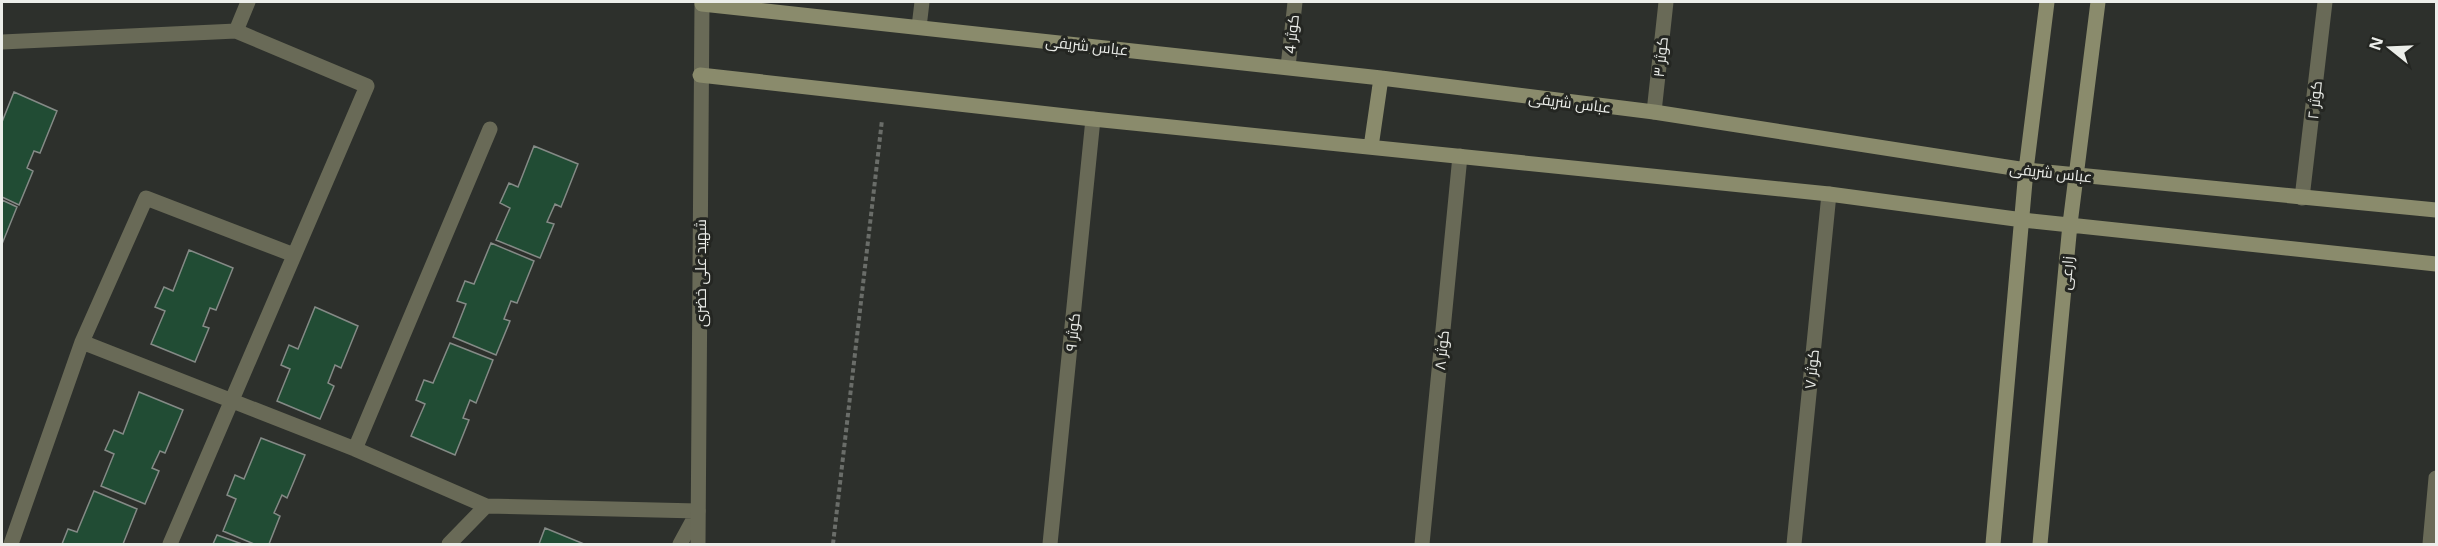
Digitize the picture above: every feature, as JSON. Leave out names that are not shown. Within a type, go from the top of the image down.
[{"type":"main road","points":[[1993,544],[2024,220],[2026,170],[2047,2]]},
{"type":"main road","name":"زارعی","points":[[2040,544],[2070,224],[2098,2]]},
{"type":"main road","name":"عباس شریفی","points":[[702,3],[1288,67],[1654,112],[2026,170],[2436,210]]},
{"type":"main road","points":[[700,75],[1093,119],[1829,194],[2024,220],[2436,264]]},
{"type":"main road","points":[[1371,147],[1380,78]]},
{"type":"street","points":[[236,31],[248,2]]},
{"type":"street","points":[[919,27],[922,2]]},
{"type":"street","name":"کوثر 4","points":[[1288,67],[1295,2]]},
{"type":"street","name":"کوثر ۳","points":[[1654,112],[1666,2]]},
{"type":"street","name":"کوثر ۲","points":[[2302,198],[2325,2]]},
{"type":"street","name":"شهید علی خضری","points":[[698,544],[702,3]]},
{"type":"street","points":[[2,42],[236,31],[367,86],[170,544]]},
{"type":"street","name":"کوثر ۹","points":[[1050,544],[1093,119]]},
{"type":"street","points":[[355,449],[490,129]]},
{"type":"street","name":"کوثر ۸","points":[[1422,544],[1460,156]]},
{"type":"street","name":"کوثر ۷","points":[[1794,544],[1829,194]]},
{"type":"street","points":[[11,544],[82,342],[146,198],[294,255]]},
{"type":"street","points":[[82,342],[355,449],[486,506],[698,511],[680,544]]},
{"type":"street","points":[[2430,544],[2436,478]]},
{"type":"street","points":[[449,544],[486,506]]},
{"type":"path","points":[[833,544],[884,95]]},
{"type":"building","points":[[14,92],[57,111],[40,153],[34,151],[27,168],[33,171],[19,205],[2,197],[2,122]]},
{"type":"building","points":[[534,146],[578,164],[561,207],[555,204],[547,222],[554,224],[540,258],[496,240],[510,208],[500,203],[509,183],[518,187]]},
{"type":"building","points":[[2,200],[17,207],[2,244]]},
{"type":"building","points":[[491,243],[534,261],[517,303],[511,301],[504,319],[510,321],[496,355],[453,337],[466,304],[457,301],[465,281],[474,284]]},
{"type":"building","points":[[189,250],[233,268],[216,310],[210,308],[203,326],[209,328],[195,362],[151,344],[165,311],[155,307],[164,287],[173,291]]},
{"type":"building","points":[[315,307],[358,326],[341,368],[335,365],[328,383],[334,386],[320,419],[277,401],[290,369],[281,365],[289,345],[298,349]]},
{"type":"building","points":[[450,343],[493,360],[476,403],[470,400],[463,418],[469,420],[455,455],[411,436],[425,404],[416,400],[424,380],[433,383]]},
{"type":"building","points":[[139,392],[183,410],[165,453],[160,451],[152,468],[159,471],[145,504],[101,486],[114,454],[105,450],[114,430],[123,434]]},
{"type":"building","points":[[261,438],[305,455],[287,498],[282,495],[274,513],[280,516],[269,544],[254,544],[223,531],[236,499],[227,495],[235,475],[244,479]]},
{"type":"building","points":[[94,491],[137,509],[123,544],[62,544],[68,529],[77,532]]},
{"type":"building","points":[[545,528],[584,544],[539,544]]},
{"type":"building","points":[[217,535],[242,544],[213,544]]}]
